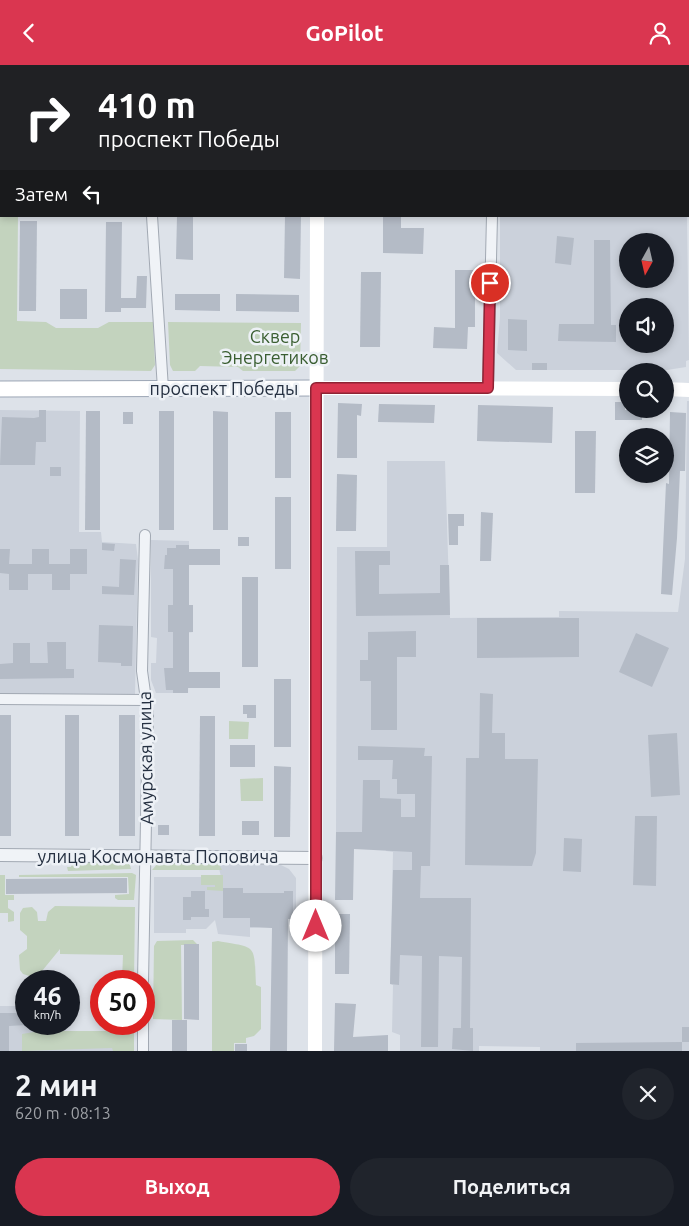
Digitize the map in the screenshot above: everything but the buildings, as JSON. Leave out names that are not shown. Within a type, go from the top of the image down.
[{"type":"main road","points":[[315,1051],[317,217]]},
{"type":"main road","name":"проспект Победы","points":[[0,389],[619,389]]},
{"type":"main road","points":[[674,389],[689,389]]},
{"type":"street","points":[[152,217],[163,389]]},
{"type":"street","points":[[488,388],[492,217]]},
{"type":"street","name":"Амурская улица","points":[[144,970],[148,715],[142,671],[145,535]]},
{"type":"street","points":[[0,699],[146,699]]},
{"type":"street","name":"улица Космонавта Поповича","points":[[0,855],[316,858]]},
{"type":"street","points":[[143,1035],[143,1051]]},
{"type":"shaded area","points":[[500,217],[687,217],[689,360],[686,361],[686,367],[674,369],[674,363],[619,363],[619,370],[516,370],[497,353],[500,317]]},
{"type":"shaded area","points":[[687,401],[689,401],[689,1051],[540,1051],[540,1047],[479,1046],[479,1051],[400,1051],[400,1035],[392,1032],[393,985],[390,984],[393,852],[386,851],[386,832],[336,832],[337,547],[387,547],[387,461],[445,461],[450,618],[559,617],[559,611],[678,612],[685,559]]},
{"type":"shaded area","points":[[0,410],[80,411],[79,532],[101,532],[102,542],[136,544],[138,560],[135,694],[0,694]]},
{"type":"shaded area","points":[[151,540],[189,541],[189,605],[193,632],[173,635],[173,668],[189,669],[188,693],[156,693],[151,680],[151,663],[156,663],[157,638],[151,637]]},
{"type":"shaded area","points":[[218,864],[281,865],[289,869],[296,878],[296,919],[272,919],[260,923],[260,927],[250,928],[250,937],[218,934],[215,920],[206,929],[186,929],[186,933],[154,933],[154,877],[221,877]]},
{"type":"shaded area","points":[[0,1006],[15,1006],[15,1035],[41,1035],[130,1051],[0,1051]]},
{"type":"green space","points":[[0,217],[18,217],[17,321],[46,322],[56,328],[98,328],[109,322],[153,322],[155,365],[151,371],[0,369]]},
{"type":"green space","name":"Сквер Энергетиков","points":[[168,322],[301,323],[300,366],[295,371],[243,371],[238,367],[200,366],[195,371],[173,371],[170,365]]},
{"type":"green space","points":[[229,721],[249,722],[248,739],[229,739]]},
{"type":"green space","points":[[263,778],[263,801],[241,801],[240,779]]},
{"type":"green space","points":[[72,862],[129,862],[131,869],[68,871],[67,867],[71,867]]},
{"type":"green space","points":[[159,862],[161,865],[166,862],[218,862],[222,870],[152,870]]},
{"type":"green space","points":[[132,873],[136,875],[134,900],[118,900],[115,898],[115,895],[129,894],[128,877],[19,877],[19,875]]},
{"type":"green space","points":[[0,875],[5,875],[5,895],[14,895],[14,900],[8,900],[8,908],[14,912],[14,921],[8,922],[8,913],[0,913]]},
{"type":"green space","points":[[201,875],[223,875],[223,891],[207,890],[207,887],[215,887],[215,885],[201,885]]},
{"type":"green space","points":[[55,906],[135,907],[134,970],[122,970],[123,955],[60,954],[60,949],[43,970],[20,970],[19,955],[27,949],[27,936],[20,930],[20,913],[23,908],[32,907],[37,912],[38,921],[46,921],[48,912]]},
{"type":"green space","points":[[193,940],[198,945],[181,945],[182,1020],[155,1019],[154,946],[157,941]]},
{"type":"green space","points":[[218,941],[241,945],[251,950],[255,962],[256,985],[261,987],[261,1029],[254,1036],[246,1038],[246,1043],[234,1043],[234,1051],[212,1051],[212,942]]},
{"type":"green space","points":[[80,1031],[90,1031],[90,1035],[134,1035],[134,1051],[113,1051],[112,1048],[22,1051],[22,1035],[80,1035]]},
{"type":"route","points":[[316,926],[316,388],[488,388],[490,283]]}]
